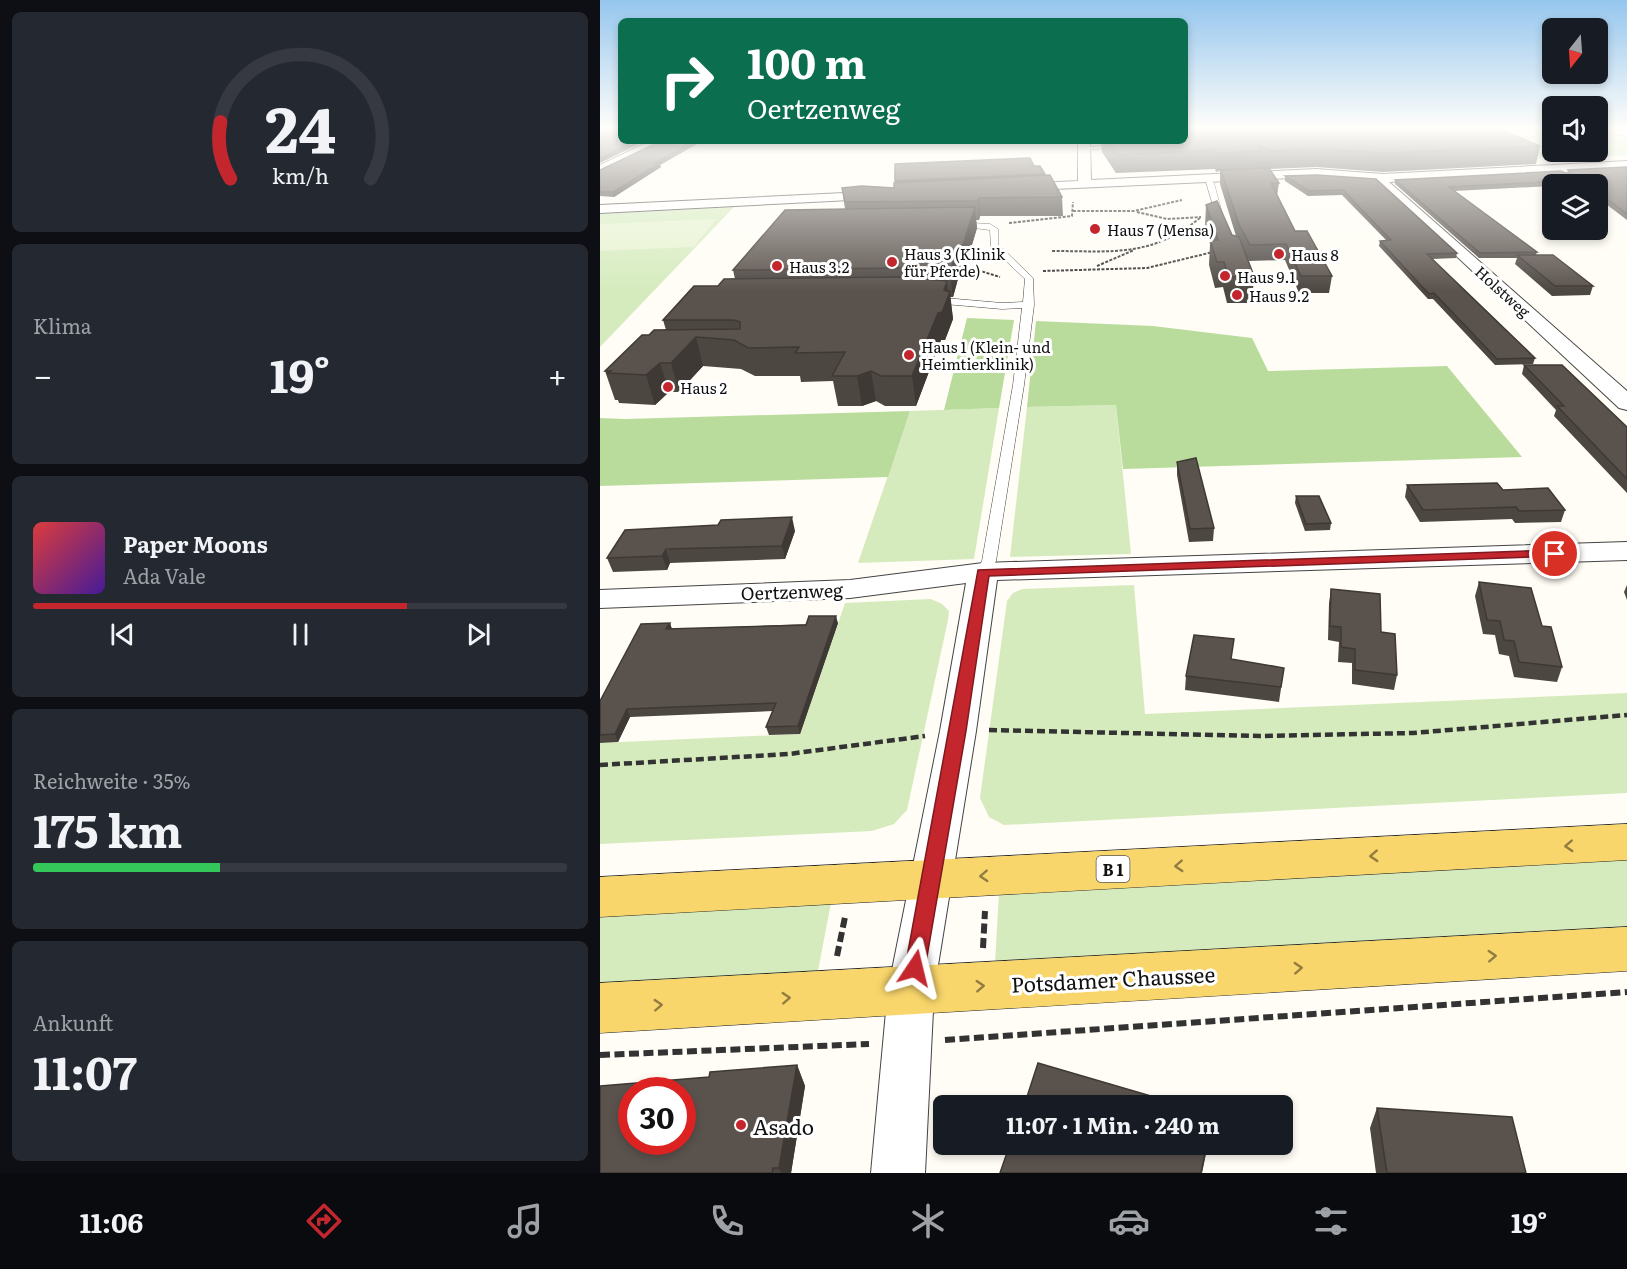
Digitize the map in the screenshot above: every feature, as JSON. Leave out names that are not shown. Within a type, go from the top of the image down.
[{"type":"main road","name":"B 1","points":[[600,897],[1627,842]]},
{"type":"main road","name":"Potsdamer Chaussee","points":[[600,1008],[1627,948]]},
{"type":"street","points":[[1005,189],[1232,182]]},
{"type":"street","name":"Holstweg","points":[[1382,182],[1627,403]]},
{"type":"street","points":[[600,209],[902,194]]},
{"type":"street","name":"Oertzenweg","points":[[600,599],[850,589],[983,572],[1627,551]]},
{"type":"street","points":[[898,1173],[911,990],[958,731],[983,572]]},
{"type":"lane","points":[[1210,184],[1219,216],[1234,252]]},
{"type":"lane","points":[[942,224],[994,228],[994,245],[1029,278],[1029,305],[989,561],[983,572]]},
{"type":"lane","points":[[928,300],[1002,306],[1029,305]]},
{"type":"path","points":[[1073,211],[1134,211],[1166,205],[1210,184]]},
{"type":"path","points":[[990,226],[1072,216],[1079,185]]},
{"type":"path","points":[[1024,271],[1083,271],[1094,268],[1139,248],[1170,239],[1202,217],[1167,219],[1134,211]]},
{"type":"path","points":[[1052,251],[1139,248]]},
{"type":"path","points":[[1094,268],[1147,268],[1208,252],[1234,252]]},
{"type":"path","points":[[984,730],[1260,736],[1401,733],[1627,715]]},
{"type":"path","points":[[600,765],[789,754],[934,734]]},
{"type":"path","points":[[982,955],[986,903]]},
{"type":"path","points":[[836,964],[847,910]]},
{"type":"path","points":[[988,1036],[1627,992]]},
{"type":"path","points":[[600,1055],[786,1048]]},
{"type":"green space","points":[[734,207],[600,347],[600,214]]},
{"type":"green space","points":[[716,219],[694,247],[600,251],[600,224]]},
{"type":"green space","points":[[967,318],[1014,320],[999,408],[944,410]]},
{"type":"green space","points":[[1036,321],[1153,326],[1252,338],[1268,371],[1447,366],[1522,457],[1123,469],[1116,405],[1027,407]]},
{"type":"green space","points":[[1116,405],[1131,554],[1010,557],[1027,407]]},
{"type":"green space","points":[[999,408],[974,559],[858,563],[910,411]]},
{"type":"green space","points":[[910,411],[888,477],[600,486],[600,418]]},
{"type":"green space","points":[[1134,585],[1145,714],[1627,693],[1627,793],[1004,825],[989,817],[980,798],[1007,601],[1013,593],[1022,589]]},
{"type":"green space","points":[[931,599],[942,604],[949,611],[948,620],[907,810],[894,824],[872,831],[600,844],[600,743],[800,734],[845,603]]},
{"type":"green space","points":[[1627,859],[1627,927],[995,963],[999,893]]},
{"type":"green space","points":[[831,903],[817,976],[600,988],[600,915]]},
{"type":"building","points":[[600,182],[630,182],[613,192],[600,192]]},
{"type":"building","points":[[1054,182],[1062,197],[979,198],[978,201],[845,202],[842,188],[862,186],[894,188],[894,183]]},
{"type":"building","points":[[1225,182],[1278,182],[1271,183],[1295,231],[1307,231],[1332,276],[1301,276],[1286,244],[1250,245],[1239,225]]},
{"type":"building","points":[[1294,182],[1379,182],[1457,253],[1427,254],[1535,358],[1497,359],[1434,293],[1429,294],[1380,241],[1391,240],[1343,190],[1309,191]]},
{"type":"building","points":[[1397,182],[1542,182],[1449,187],[1537,252],[1480,253]]},
{"type":"building","points":[[1608,182],[1627,182],[1627,214],[1608,200]]},
{"type":"building","points":[[1217,201],[1232,235],[1239,237],[1254,276],[1229,277],[1224,262],[1217,262],[1210,240],[1218,240],[1206,205]]},
{"type":"building","points":[[975,207],[963,245],[959,245],[950,272],[902,268],[733,270],[785,210]]},
{"type":"building","points":[[1517,255],[1553,255],[1593,286],[1555,286]]},
{"type":"building","points":[[901,277],[947,281],[944,290],[950,292],[942,312],[938,313],[912,376],[881,376],[871,371],[857,376],[832,376],[845,352],[795,353],[799,347],[748,348],[734,340],[696,337],[671,363],[660,363],[646,375],[605,371],[642,335],[649,335],[654,330],[740,329],[740,322],[734,320],[663,320],[694,286],[718,286],[724,279]]},
{"type":"building","points":[[1524,365],[1562,365],[1627,427],[1627,479],[1557,406],[1564,406]]},
{"type":"building","points":[[1196,458],[1214,528],[1190,529],[1177,462]]},
{"type":"building","points":[[1497,483],[1503,490],[1548,488],[1565,510],[1519,511],[1516,507],[1423,510],[1407,485]]},
{"type":"building","points":[[1296,496],[1319,496],[1331,523],[1306,524]]},
{"type":"building","points":[[792,517],[782,546],[666,549],[662,556],[607,558],[625,530],[718,525],[721,520]]},
{"type":"building","points":[[1479,582],[1531,588],[1542,626],[1551,627],[1562,667],[1519,662],[1514,641],[1504,640],[1500,621],[1487,620]]},
{"type":"building","points":[[1331,589],[1380,594],[1381,632],[1395,634],[1397,675],[1355,670],[1355,649],[1341,647],[1341,627],[1330,626]]},
{"type":"building","points":[[809,616],[836,616],[798,726],[766,727],[776,703],[627,709],[615,734],[600,735],[600,701],[641,624],[670,623],[666,629],[806,625]]},
{"type":"building","points":[[1194,635],[1234,639],[1231,659],[1284,668],[1281,687],[1186,676]]},
{"type":"building","points":[[1038,1063],[1147,1095],[1028,1095]]},
{"type":"building","name":"Asado","points":[[797,1065],[779,1168],[773,1168],[772,1173],[600,1173],[600,1086],[618,1085],[618,1155],[696,1155],[696,1078],[709,1077],[710,1072]]},
{"type":"building","points":[[1377,1108],[1512,1117],[1526,1173],[1387,1173]]},
{"type":"building","points":[[1006,1155],[1205,1155],[1201,1173],[1000,1173]]},
{"type":"place","name":"Haus 7 (Mensa)","points":[[1095,229]]},
{"type":"place","name":"Haus 8","points":[[1279,254]]},
{"type":"place","name":"Haus 3 (Klinik für Pferde)","points":[[892,262]]},
{"type":"place","name":"Haus 3.2","points":[[777,266]]},
{"type":"place","name":"Haus 9.1","points":[[1225,276]]},
{"type":"place","name":"Haus 9.2","points":[[1237,295]]},
{"type":"place","name":"Haus 1 (Klein- und Heimtierklinik)","points":[[909,355]]},
{"type":"place","name":"Haus 2","points":[[668,387]]},
{"type":"place","name":"Asado","points":[[741,1125]]},
{"type":"route","points":[[915,968],[958,731],[983,572],[1555,554]]}]
